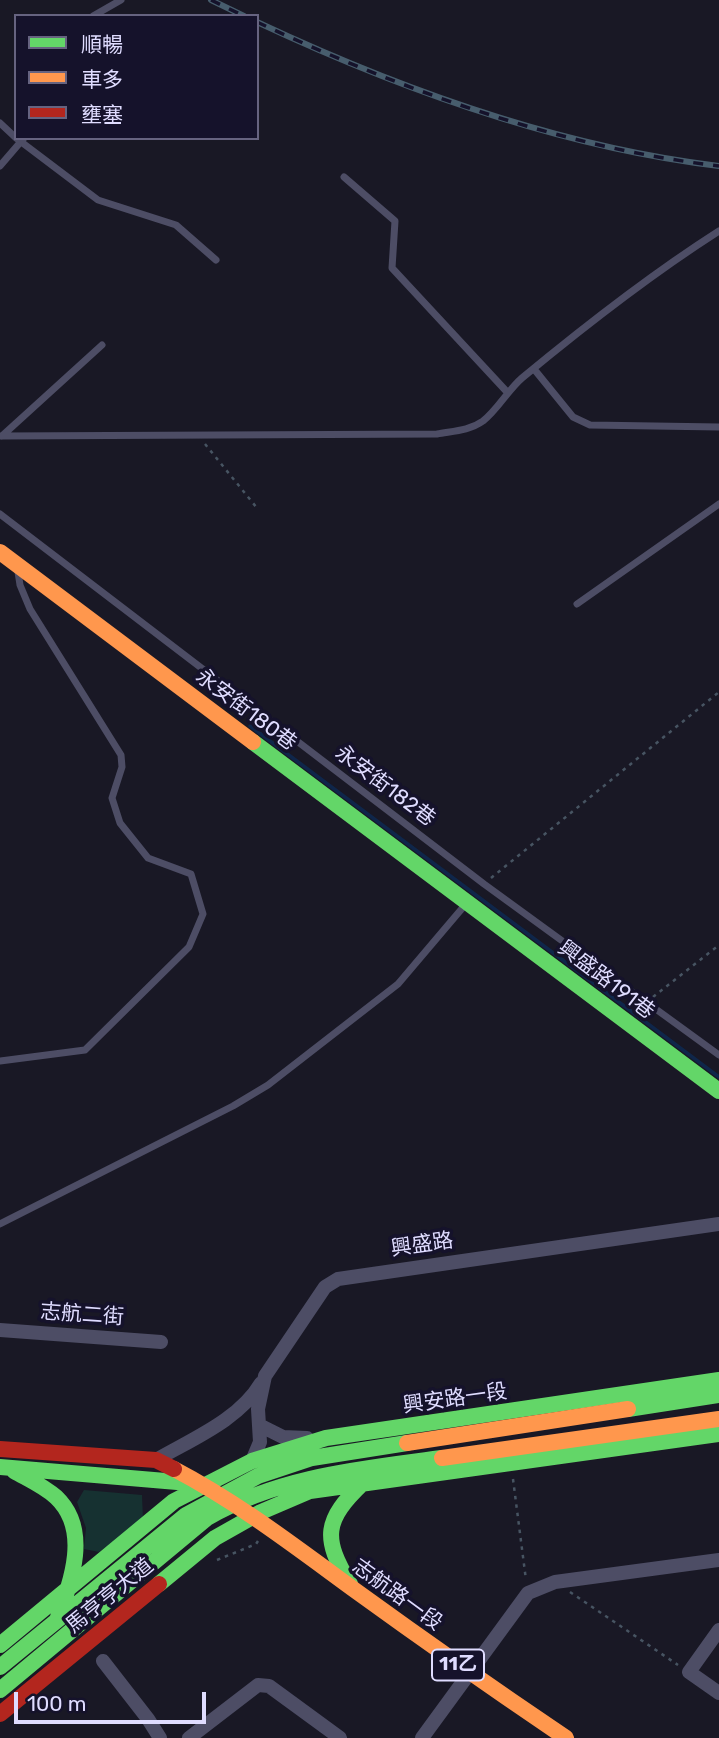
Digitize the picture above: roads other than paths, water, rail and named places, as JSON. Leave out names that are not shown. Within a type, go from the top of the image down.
[{"type":"street","name":"永安街180巷","points":[[0,552],[468,902]]},
{"type":"street","name":"興盛路191巷","points":[[468,902],[719,1091]]},
{"type":"street","name":"興盛路","points":[[252,1461],[260,1442],[258,1409],[265,1376],[326,1287],[338,1279],[719,1224]]},
{"type":"street","name":"志航二街","points":[[0,1330],[160,1342]]},
{"type":"street","points":[[156,1460],[224,1420],[255,1394],[265,1376]]},
{"type":"street","name":"興安路一段","points":[[225,1499],[258,1476],[313,1458],[505,1421],[719,1386]]},
{"type":"street","points":[[251,1515],[310,1491],[719,1419]]},
{"type":"street","name":"興安路一段","points":[[204,1485],[252,1461],[326,1438],[505,1421]]},
{"type":"street","points":[[259,1425],[283,1437],[326,1438]]},
{"type":"street","points":[[225,1499],[291,1481],[377,1467],[719,1434]]},
{"type":"street","name":"志航路一段","points":[[0,1449],[156,1460],[204,1485],[251,1515],[468,1672],[566,1738]]},
{"type":"street","points":[[4,1467],[57,1497],[71,1516],[75,1546],[69,1587],[57,1620]]},
{"type":"street","name":"志航路一段","points":[[4,1467],[204,1485]]},
{"type":"street","points":[[353,1588],[334,1560],[329,1528],[334,1515],[346,1499],[377,1467]]},
{"type":"street","name":"馬亨亨大道","points":[[0,1645],[174,1502],[204,1485]]},
{"type":"street","name":"馬亨亨大道","points":[[0,1667],[186,1515],[225,1499]]},
{"type":"street","name":"馬亨亨大道","points":[[0,1690],[207,1518],[225,1499]]},
{"type":"street","name":"馬亨亨大道","points":[[0,1714],[215,1538],[251,1515]]},
{"type":"street","points":[[422,1738],[528,1593],[555,1582],[719,1560]]},
{"type":"street","points":[[719,1630],[690,1672],[719,1693]]},
{"type":"street","points":[[103,1661],[160,1738]]},
{"type":"street","points":[[188,1738],[258,1685],[269,1686],[340,1738]]},
{"type":"lane","points":[[96,14],[121,0]]},
{"type":"lane","points":[[0,123],[14,135]]},
{"type":"lane","points":[[0,166],[18,140]]},
{"type":"lane","points":[[20,140],[97,200],[176,225],[216,260]]},
{"type":"lane","points":[[344,177],[395,221],[392,268],[508,393]]},
{"type":"lane","points":[[1,436],[437,434],[467,429],[483,420],[521,379],[661,268],[719,231]]},
{"type":"lane","points":[[1,436],[102,345]]},
{"type":"lane","points":[[534,369],[573,416],[590,425],[719,428]]},
{"type":"lane","points":[[577,604],[719,503]]},
{"type":"lane","name":"永安街182巷","points":[[0,514],[484,884],[719,1055]]},
{"type":"lane","points":[[0,1061],[85,1050],[189,947],[203,914],[191,874],[148,858],[120,823],[112,798],[122,767],[121,755],[30,609],[20,586],[17,564]]},
{"type":"lane","points":[[0,1224],[233,1106],[268,1085],[398,984],[468,902]]},
{"type":"waterway","points":[[250,726],[719,1077]]},
{"type":"railway","points":[[211,0],[240,14]]},
{"type":"railway","points":[[259,23],[368,71],[482,112],[600,145],[719,166]]}]
